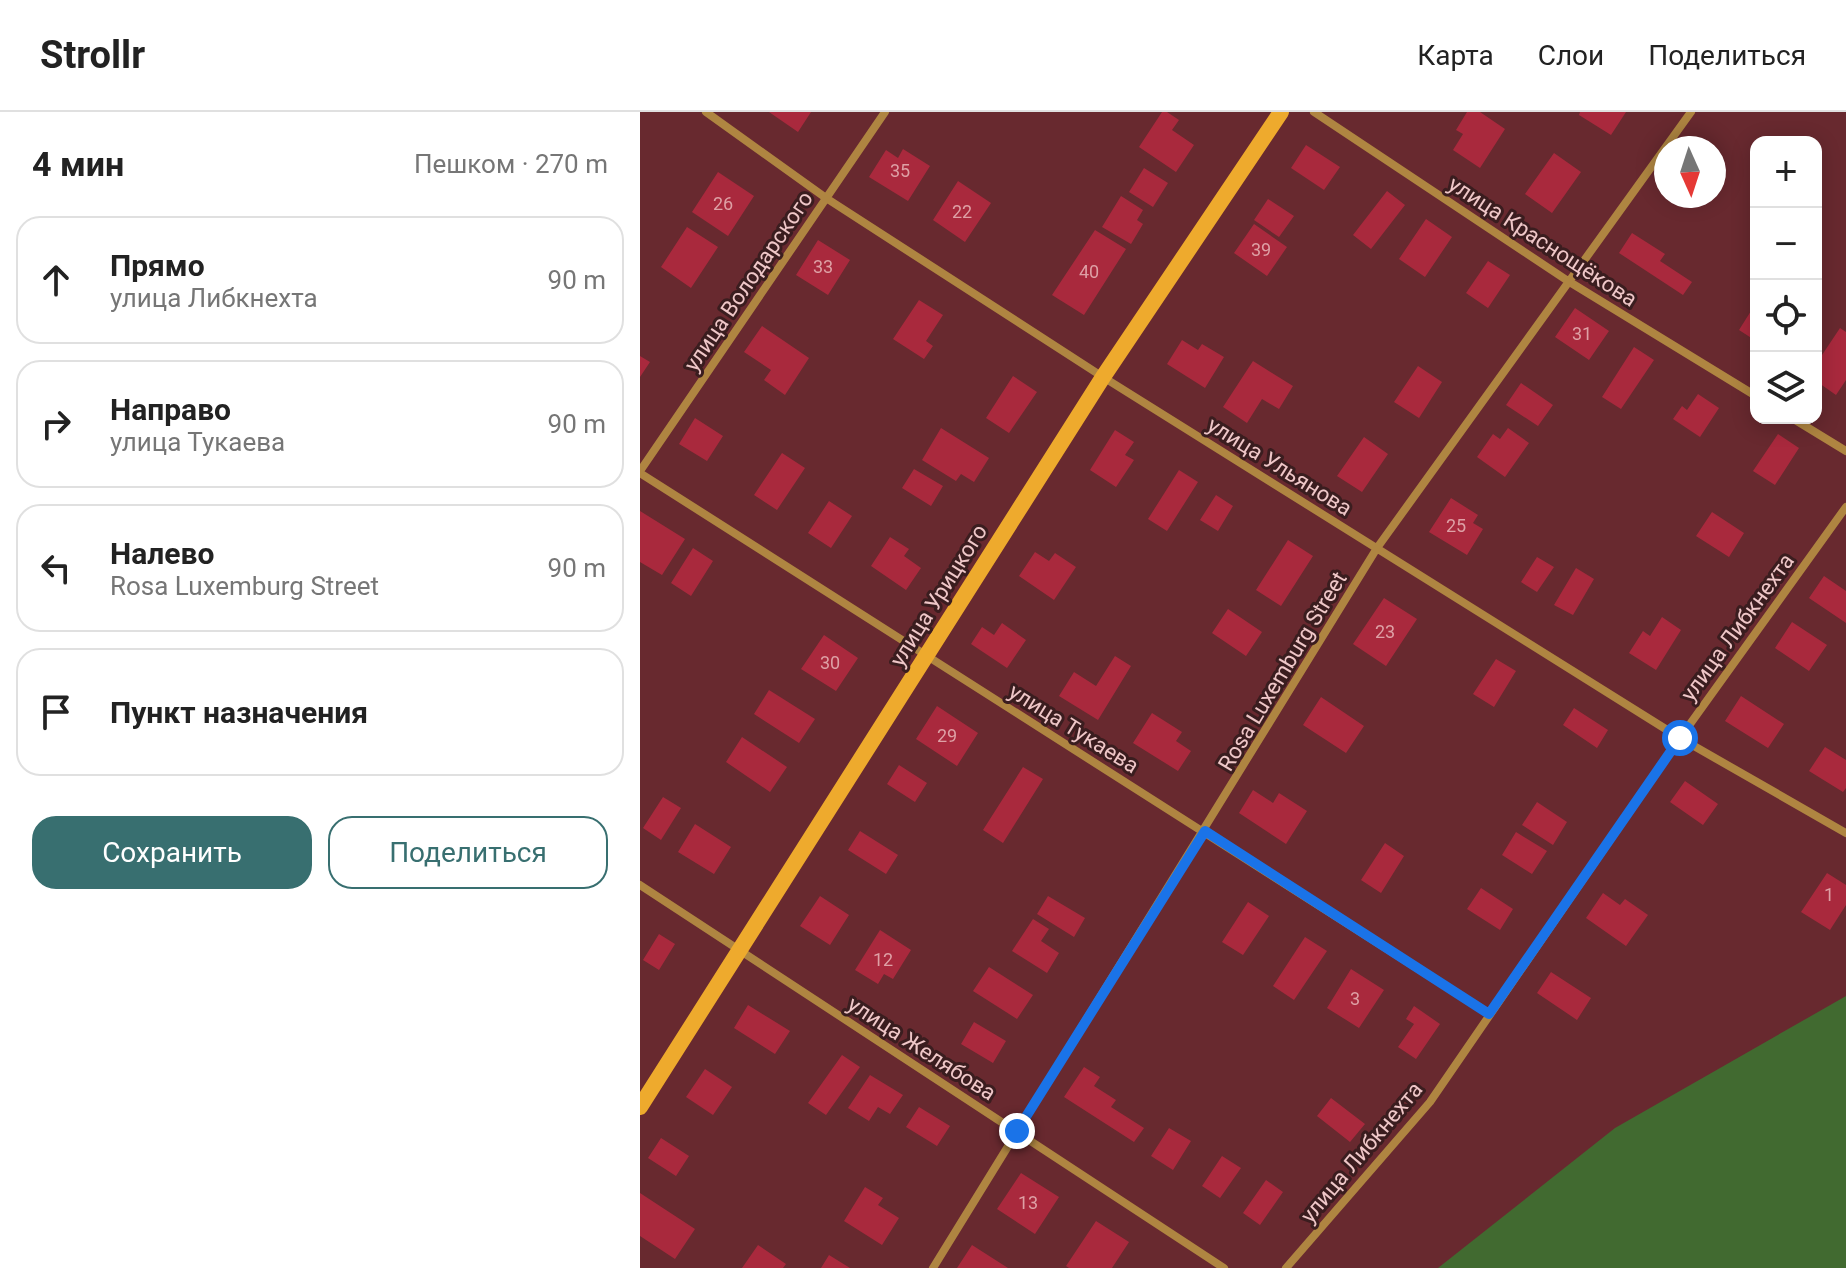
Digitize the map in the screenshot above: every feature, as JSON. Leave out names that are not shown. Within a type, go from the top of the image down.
[{"type":"street","name":"улица Ульянова","points":[[706,112],[826,198],[1103,377],[1680,738],[1846,833]]},
{"type":"street","name":"улица Володарского","points":[[640,472],[885,112]]},
{"type":"street","name":"улица Урицкого","points":[[640,1107],[1103,377],[1281,112]]},
{"type":"street","name":"улица Краснощёкова","points":[[1314,112],[1568,281],[1750,392]]},
{"type":"street","name":"Rosa Luxemburg Street","points":[[933,1268],[1377,548],[1691,112]]},
{"type":"street","points":[[1802,424],[1846,451]]},
{"type":"street","name":"улица Тукаева","points":[[640,472],[1489,1014]]},
{"type":"street","name":"улица Либкнехта","points":[[1286,1268],[1430,1102],[1680,738],[1846,507]]},
{"type":"street","name":"улица Желябова","points":[[640,885],[1224,1268]]},
{"type":"green space","points":[[1846,996],[1846,1268],[1438,1268],[1615,1128]]},
{"type":"building","points":[[769,112],[811,112],[798,132]]},
{"type":"building","points":[[1162,112],[1179,120],[1172,130],[1194,145],[1176,172],[1139,147]]},
{"type":"building","points":[[1467,112],[1480,112],[1505,129],[1480,168],[1453,150],[1463,134],[1456,130]]},
{"type":"building","points":[[1580,112],[1626,112],[1611,135],[1579,115]]},
{"type":"building","points":[[1306,145],[1340,167],[1324,190],[1291,168]]},
{"type":"building","points":[[903,149],[930,166],[908,201],[869,177],[886,150],[898,158]]},
{"type":"building","points":[[1554,153],[1581,172],[1552,213],[1525,194]]},
{"type":"building","points":[[1144,168],[1168,183],[1153,207],[1129,192]]},
{"type":"building","points":[[718,172],[754,196],[728,236],[692,212]]},
{"type":"building","points":[[958,181],[991,203],[965,242],[933,220]]},
{"type":"building","points":[[1387,191],[1405,205],[1371,249],[1353,235]]},
{"type":"building","points":[[1121,196],[1143,210],[1137,220],[1143,224],[1131,244],[1102,227]]},
{"type":"building","points":[[1268,199],[1294,216],[1279,237],[1254,220]]},
{"type":"building","points":[[1426,219],[1452,237],[1425,277],[1399,259]]},
{"type":"building","points":[[1254,224],[1287,247],[1267,276],[1234,253]]},
{"type":"building","points":[[687,227],[718,247],[691,288],[661,267]]},
{"type":"building","points":[[1095,230],[1126,249],[1084,315],[1052,295]]},
{"type":"building","points":[[1632,233],[1665,254],[1660,261],[1692,282],[1683,295],[1619,253]]},
{"type":"building","points":[[818,240],[850,260],[828,295],[796,275]]},
{"type":"building","points":[[1488,261],[1510,275],[1488,308],[1466,293]]},
{"type":"building","points":[[919,300],[943,315],[926,341],[933,346],[924,359],[893,339]]},
{"type":"building","points":[[1575,308],[1609,331],[1589,360],[1555,337]]},
{"type":"building","points":[[1750,313],[1750,337],[1739,330]]},
{"type":"building","points":[[762,326],[809,358],[785,395],[764,380],[771,370],[744,352]]},
{"type":"building","points":[[1840,328],[1846,332],[1846,380],[1836,395],[1822,385],[1822,355]]},
{"type":"building","points":[[1182,340],[1198,350],[1202,344],[1224,357],[1205,388],[1167,364]]},
{"type":"building","points":[[1634,347],[1654,360],[1621,409],[1602,397]]},
{"type":"building","points":[[640,356],[650,362],[640,377]]},
{"type":"building","points":[[1253,361],[1293,386],[1279,409],[1262,399],[1247,423],[1223,407]]},
{"type":"building","points":[[1418,366],[1442,382],[1419,418],[1394,402]]},
{"type":"building","points":[[1013,376],[1037,392],[1009,433],[986,418]]},
{"type":"building","points":[[1521,383],[1553,405],[1538,426],[1506,405]]},
{"type":"building","points":[[1698,394],[1719,408],[1700,437],[1673,419],[1682,406],[1687,410]]},
{"type":"building","points":[[695,418],[723,436],[707,461],[679,444]]},
{"type":"building","points":[[941,428],[989,458],[974,482],[961,474],[956,481],[922,460]]},
{"type":"building","points":[[1508,428],[1529,443],[1505,477],[1477,457],[1493,434],[1500,439]]},
{"type":"building","points":[[1115,430],[1134,442],[1125,455],[1134,460],[1116,487],[1090,470]]},
{"type":"building","points":[[1778,434],[1799,448],[1775,485],[1753,471]]},
{"type":"building","points":[[1364,437],[1388,454],[1362,492],[1337,476]]},
{"type":"building","points":[[782,453],[805,468],[777,510],[754,495]]},
{"type":"building","points":[[914,469],[943,486],[931,506],[902,488]]},
{"type":"building","points":[[1179,470],[1198,482],[1167,531],[1148,519]]},
{"type":"building","points":[[1216,495],[1233,506],[1218,531],[1200,520]]},
{"type":"building","points":[[1451,498],[1478,515],[1473,523],[1483,529],[1467,555],[1429,532]]},
{"type":"building","points":[[829,501],[852,516],[831,548],[808,533]]},
{"type":"building","points":[[640,511],[685,539],[662,575],[640,562]]},
{"type":"building","points":[[1712,512],[1744,533],[1729,557],[1696,536]]},
{"type":"building","points":[[890,537],[909,549],[904,556],[921,568],[906,590],[871,566]]},
{"type":"building","points":[[1288,540],[1313,556],[1281,606],[1256,590]]},
{"type":"building","points":[[693,548],[713,561],[691,596],[671,583]]},
{"type":"building","points":[[1035,552],[1049,561],[1055,553],[1076,567],[1054,600],[1019,576]]},
{"type":"building","points":[[1537,557],[1554,567],[1537,592],[1521,582]]},
{"type":"building","points":[[1576,568],[1594,579],[1573,615],[1554,605]]},
{"type":"building","points":[[1824,576],[1846,591],[1846,623],[1809,598]]},
{"type":"building","points":[[1384,598],[1417,619],[1386,666],[1353,644]]},
{"type":"building","points":[[1228,609],[1262,632],[1246,656],[1212,633]]},
{"type":"building","points":[[1662,617],[1681,630],[1656,670],[1629,653],[1643,631],[1650,636]]},
{"type":"building","points":[[1792,622],[1827,645],[1809,671],[1775,648]]},
{"type":"building","points":[[1002,623],[1026,640],[1007,668],[971,644],[982,627],[994,635]]},
{"type":"building","points":[[824,635],[858,658],[836,691],[801,669]]},
{"type":"building","points":[[1115,656],[1131,666],[1098,720],[1059,696],[1074,672],[1096,686]]},
{"type":"building","points":[[1496,659],[1516,671],[1494,707],[1473,694]]},
{"type":"building","points":[[769,690],[815,719],[799,743],[754,714]]},
{"type":"building","points":[[1741,696],[1784,724],[1768,748],[1725,721]]},
{"type":"building","points":[[1321,697],[1364,726],[1346,753],[1303,725]]},
{"type":"building","points":[[937,706],[978,733],[957,766],[916,739]]},
{"type":"building","points":[[1574,708],[1608,730],[1597,748],[1563,725]]},
{"type":"building","points":[[1152,713],[1182,732],[1176,741],[1191,751],[1178,771],[1133,743]]},
{"type":"building","points":[[742,737],[787,767],[770,792],[726,762]]},
{"type":"building","points":[[1825,747],[1846,760],[1846,788],[1843,792],[1809,771]]},
{"type":"building","points":[[899,765],[927,783],[915,802],[887,784]]},
{"type":"building","points":[[1023,767],[1043,779],[1003,843],[983,830]]},
{"type":"building","points":[[1685,781],[1718,804],[1703,825],[1670,802]]},
{"type":"building","points":[[1253,790],[1273,803],[1279,793],[1307,811],[1286,844],[1239,813]]},
{"type":"building","points":[[663,797],[681,808],[661,840],[643,828]]},
{"type":"building","points":[[1537,802],[1567,822],[1553,845],[1522,825]]},
{"type":"building","points":[[695,824],[731,847],[714,874],[678,852]]},
{"type":"building","points":[[860,831],[898,855],[886,874],[848,850]]},
{"type":"building","points":[[1516,832],[1547,851],[1532,874],[1502,855]]},
{"type":"building","points":[[1385,843],[1404,856],[1381,893],[1361,880]]},
{"type":"building","points":[[1827,873],[1846,885],[1846,905],[1830,930],[1801,912]]},
{"type":"building","points":[[1481,888],[1513,909],[1500,930],[1467,909]]},
{"type":"building","points":[[1603,893],[1620,905],[1625,899],[1648,915],[1626,946],[1586,918]]},
{"type":"building","points":[[820,896],[849,915],[830,945],[800,926]]},
{"type":"building","points":[[1048,896],[1085,918],[1074,937],[1037,914]]},
{"type":"building","points":[[1248,902],[1269,916],[1243,955],[1222,942]]},
{"type":"building","points":[[1033,919],[1049,929],[1041,941],[1059,953],[1047,973],[1012,951]]},
{"type":"building","points":[[880,930],[911,950],[893,979],[884,974],[878,984],[855,970]]},
{"type":"building","points":[[659,934],[675,944],[659,970],[643,960]]},
{"type":"building","points":[[1305,937],[1327,951],[1294,1000],[1273,986]]},
{"type":"building","points":[[989,967],[1033,995],[1017,1019],[973,991]]},
{"type":"building","points":[[1351,969],[1384,990],[1359,1028],[1327,1008]]},
{"type":"building","points":[[1551,972],[1591,998],[1577,1020],[1537,993]]},
{"type":"building","points":[[748,1005],[790,1031],[775,1054],[734,1028]]},
{"type":"building","points":[[1414,1006],[1440,1024],[1416,1059],[1398,1047],[1414,1024],[1406,1019]]},
{"type":"building","points":[[974,1022],[1006,1041],[993,1063],[961,1044]]},
{"type":"building","points":[[842,1055],[860,1067],[826,1115],[808,1103]]},
{"type":"building","points":[[1084,1067],[1100,1077],[1094,1086],[1116,1100],[1111,1107],[1144,1128],[1134,1142],[1064,1097]]},
{"type":"building","points":[[705,1069],[732,1087],[713,1115],[686,1097]]},
{"type":"building","points":[[870,1075],[903,1095],[890,1114],[878,1107],[869,1121],[848,1108]]},
{"type":"building","points":[[1331,1098],[1365,1124],[1350,1142],[1317,1116]]},
{"type":"building","points":[[919,1107],[950,1126],[937,1146],[906,1127]]},
{"type":"building","points":[[1169,1128],[1191,1141],[1173,1170],[1151,1156]]},
{"type":"building","points":[[661,1138],[689,1156],[676,1176],[648,1158]]},
{"type":"building","points":[[1222,1156],[1241,1168],[1220,1198],[1202,1186]]},
{"type":"building","points":[[1021,1173],[1059,1197],[1035,1234],[997,1209]]},
{"type":"building","points":[[1266,1180],[1283,1192],[1260,1225],[1243,1213]]},
{"type":"building","points":[[865,1187],[883,1198],[878,1205],[899,1218],[882,1245],[844,1221]]},
{"type":"building","points":[[640,1193],[695,1229],[675,1259],[640,1236]]},
{"type":"building","points":[[1096,1221],[1129,1242],[1112,1268],[1069,1268],[1066,1266]]},
{"type":"building","points":[[758,1245],[786,1264],[783,1268],[742,1268]]},
{"type":"building","points":[[972,1245],[1008,1268],[957,1268]]},
{"type":"building","points":[[829,1255],[850,1268],[821,1268]]},
{"type":"route","points":[[1017,1131],[1205,831],[1489,1014],[1680,738]]}]
